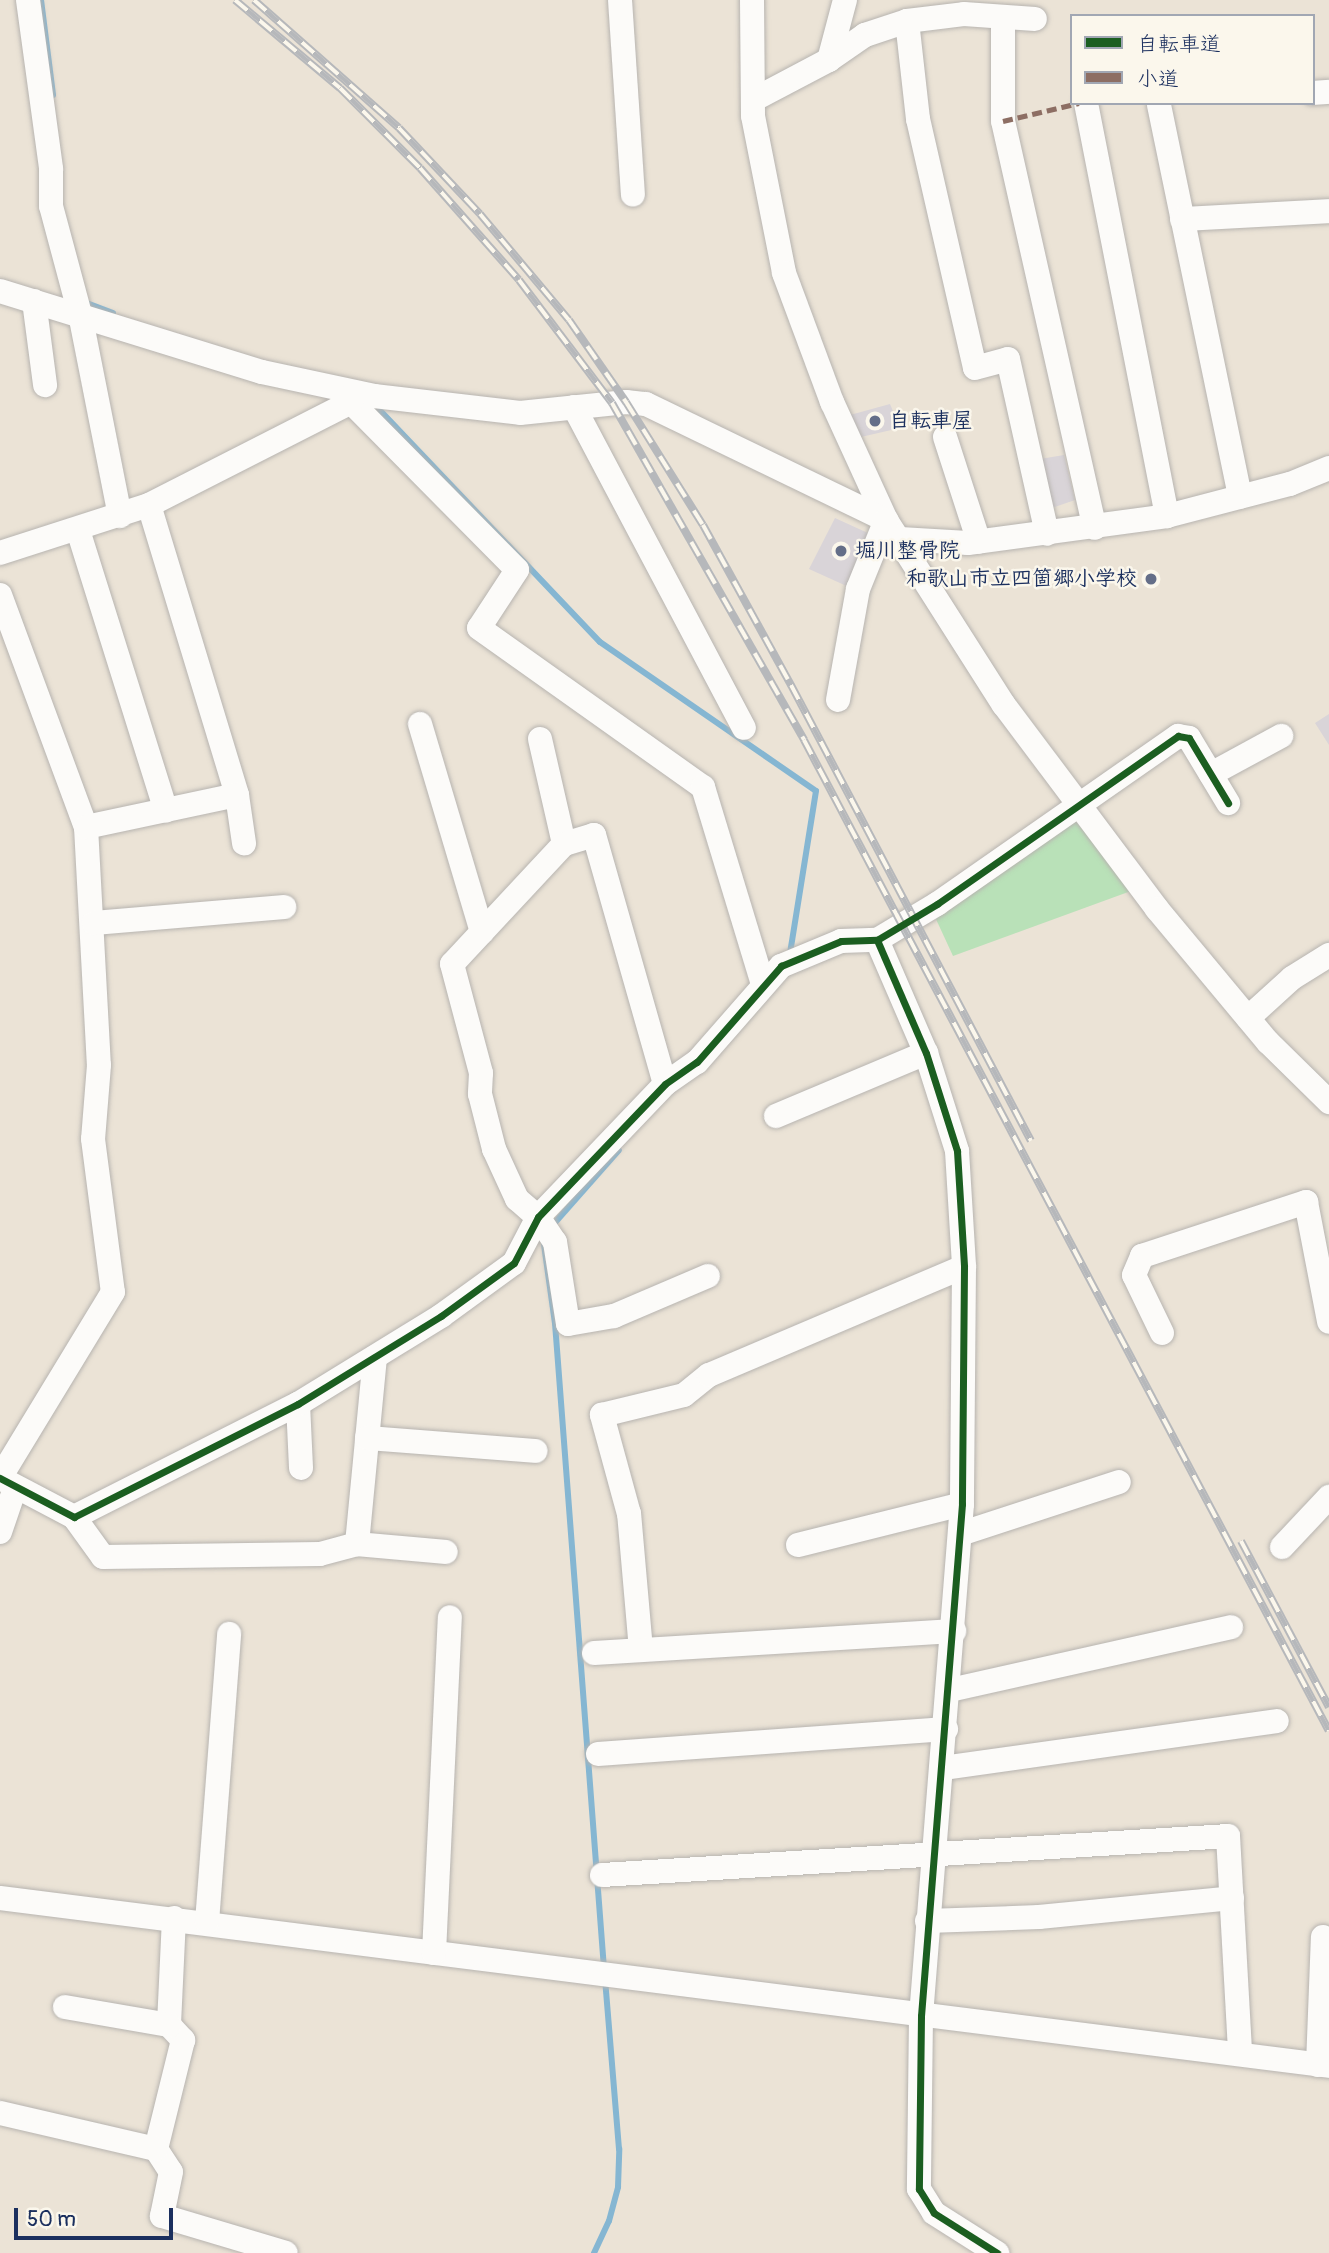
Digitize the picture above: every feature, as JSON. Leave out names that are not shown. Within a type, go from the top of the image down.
[{"type":"street","points":[[28,0],[51,169],[51,206],[80,314],[120,516]]},
{"type":"street","points":[[620,0],[633,195]]},
{"type":"street","points":[[752,0],[753,100],[784,273],[832,402],[893,530],[1004,705],[1076,803],[1157,909],[1248,1018],[1329,1102]]},
{"type":"street","points":[[828,60],[845,0]]},
{"type":"street","points":[[753,100],[828,60],[865,35],[907,21],[966,7],[1003,17],[1035,19]]},
{"type":"street","points":[[1003,17],[1003,121],[1096,528]]},
{"type":"street","points":[[907,21],[918,119],[975,368],[1008,359],[1047,534]]},
{"type":"street","points":[[1086,105],[1167,516]]},
{"type":"street","points":[[1166,105],[1182,219],[1240,497]]},
{"type":"street","points":[[1182,219],[1329,211]]},
{"type":"street","points":[[0,291],[262,372],[360,397],[520,413],[626,402],[656,407],[699,434],[893,530],[979,542],[1096,528],[1167,516],[1240,497],[1329,468]]},
{"type":"street","points":[[34,301],[45,385]]},
{"type":"street","points":[[0,553],[149,505],[360,397]]},
{"type":"street","points":[[360,397],[517,570],[479,628],[703,787],[763,984]]},
{"type":"street","points":[[573,407],[744,728]]},
{"type":"street","points":[[945,437],[979,542]]},
{"type":"street","points":[[149,505],[237,795],[244,843]]},
{"type":"street","points":[[78,530],[166,810]]},
{"type":"street","points":[[838,700],[858,589],[893,530]]},
{"type":"street","points":[[0,595],[86,827],[94,923],[99,1065],[93,1139],[113,1292],[5,1481],[0,1532]]},
{"type":"street","points":[[420,724],[482,932]]},
{"type":"street","points":[[74,1517],[298,1404],[375,1357],[514,1263],[665,1084],[696,1062],[763,984],[788,961],[841,941],[877,940],[937,904],[1076,803],[1178,736],[1189,737],[1228,803]]},
{"type":"street","points":[[1211,774],[1281,736]]},
{"type":"street","points":[[540,739],[564,844]]},
{"type":"street","points":[[86,827],[237,795]]},
{"type":"street","points":[[665,1084],[594,835],[564,844],[452,964],[481,1073],[480,1094],[495,1149],[517,1199],[544,1226],[568,1324],[614,1316],[708,1276]]},
{"type":"street","points":[[94,923],[284,907]]},
{"type":"street","points":[[877,940],[926,1053],[957,1151],[964,1266],[962,1504],[950,1690],[936,1856],[927,1921],[921,2016],[919,2189],[934,2213],[997,2253]]},
{"type":"street","points":[[1248,1018],[1292,978],[1329,955]]},
{"type":"street","points":[[776,1116],[926,1053]]},
{"type":"street","points":[[1162,1333],[1134,1275],[1142,1256],[1306,1202],[1329,1322]]},
{"type":"street","points":[[641,1650],[629,1514],[602,1415],[684,1395],[709,1375],[964,1266]]},
{"type":"street","points":[[357,1544],[375,1357]]},
{"type":"street","points":[[298,1404],[301,1468]]},
{"type":"street","points":[[367,1438],[535,1451]]},
{"type":"street","points":[[5,1481],[74,1517],[103,1557],[320,1554],[357,1544],[446,1552]]},
{"type":"street","points":[[960,1534],[1119,1482]]},
{"type":"street","points":[[1282,1547],[1329,1497]]},
{"type":"street","points":[[798,1545],[962,1504]]},
{"type":"street","points":[[434,1953],[450,1617]]},
{"type":"street","points":[[950,1690],[1231,1627]]},
{"type":"street","points":[[594,1653],[954,1631]]},
{"type":"street","points":[[208,1922],[229,1634]]},
{"type":"street","points":[[943,1768],[1277,1720]]},
{"type":"street","points":[[598,1754],[946,1729]]},
{"type":"street","points":[[602,1875],[1228,1836],[1240,2054]]},
{"type":"street","points":[[0,1898],[174,1917],[921,2016],[1323,2065],[1322,1937]]},
{"type":"street","points":[[927,1921],[1039,1917],[1232,1898]]},
{"type":"street","points":[[169,2025],[174,1917]]},
{"type":"street","points":[[65,2007],[169,2025],[183,2040],[156,2148]]},
{"type":"street","points":[[0,2113],[156,2148],[171,2172],[162,2216],[286,2253]]},
{"type":"green space","points":[[1074,819],[1131,891],[953,956],[935,917]]},
{"type":"building","name":"自転車屋","points":[[890,404],[900,428],[861,437],[850,415]]},
{"type":"building","points":[[1064,455],[1075,500],[1049,509],[1040,459]]},
{"type":"building","name":"堀川整骨院","points":[[835,518],[870,534],[851,588],[809,569]]},
{"type":"building","points":[[1329,714],[1329,745],[1315,723]]},
{"type":"waterway","points":[[41,0],[53,95]]},
{"type":"waterway","points":[[84,302],[113,313]]},
{"type":"waterway","points":[[374,404],[600,642],[816,791],[790,954]]},
{"type":"waterway","points":[[552,1226],[619,1150]]},
{"type":"waterway","points":[[543,1237],[555,1323],[604,1968]]},
{"type":"waterway","points":[[594,2253],[609,2221],[618,2187],[619,2149],[605,1978]]},
{"type":"railway","points":[[235,0],[340,88],[420,168],[519,280],[612,403],[804,740],[1329,1731]]},
{"type":"railway","points":[[254,0],[399,128],[480,214],[569,320],[626,402],[703,525],[791,685],[1031,1141]]},
{"type":"railway","points":[[1241,1541],[1329,1707]]},
{"type":"marked path","points":[[1003,121],[1071,105]]},
{"type":"cycle path","points":[[0,1478],[74,1517],[298,1404],[441,1316],[514,1263],[538,1217],[665,1084],[697,1062],[781,966],[841,941],[877,940],[937,904],[1178,736],[1189,738],[1228,803]]},
{"type":"cycle path","points":[[877,940],[926,1053],[957,1151],[964,1267],[962,1504],[921,2016],[919,2189],[934,2213],[997,2253]]},
{"type":"place","name":"自転車屋","points":[[875,421]]},
{"type":"place","name":"堀川整骨院","points":[[841,551]]},
{"type":"place","name":"和歌山市立四箇郷小学校","points":[[1151,579]]}]
